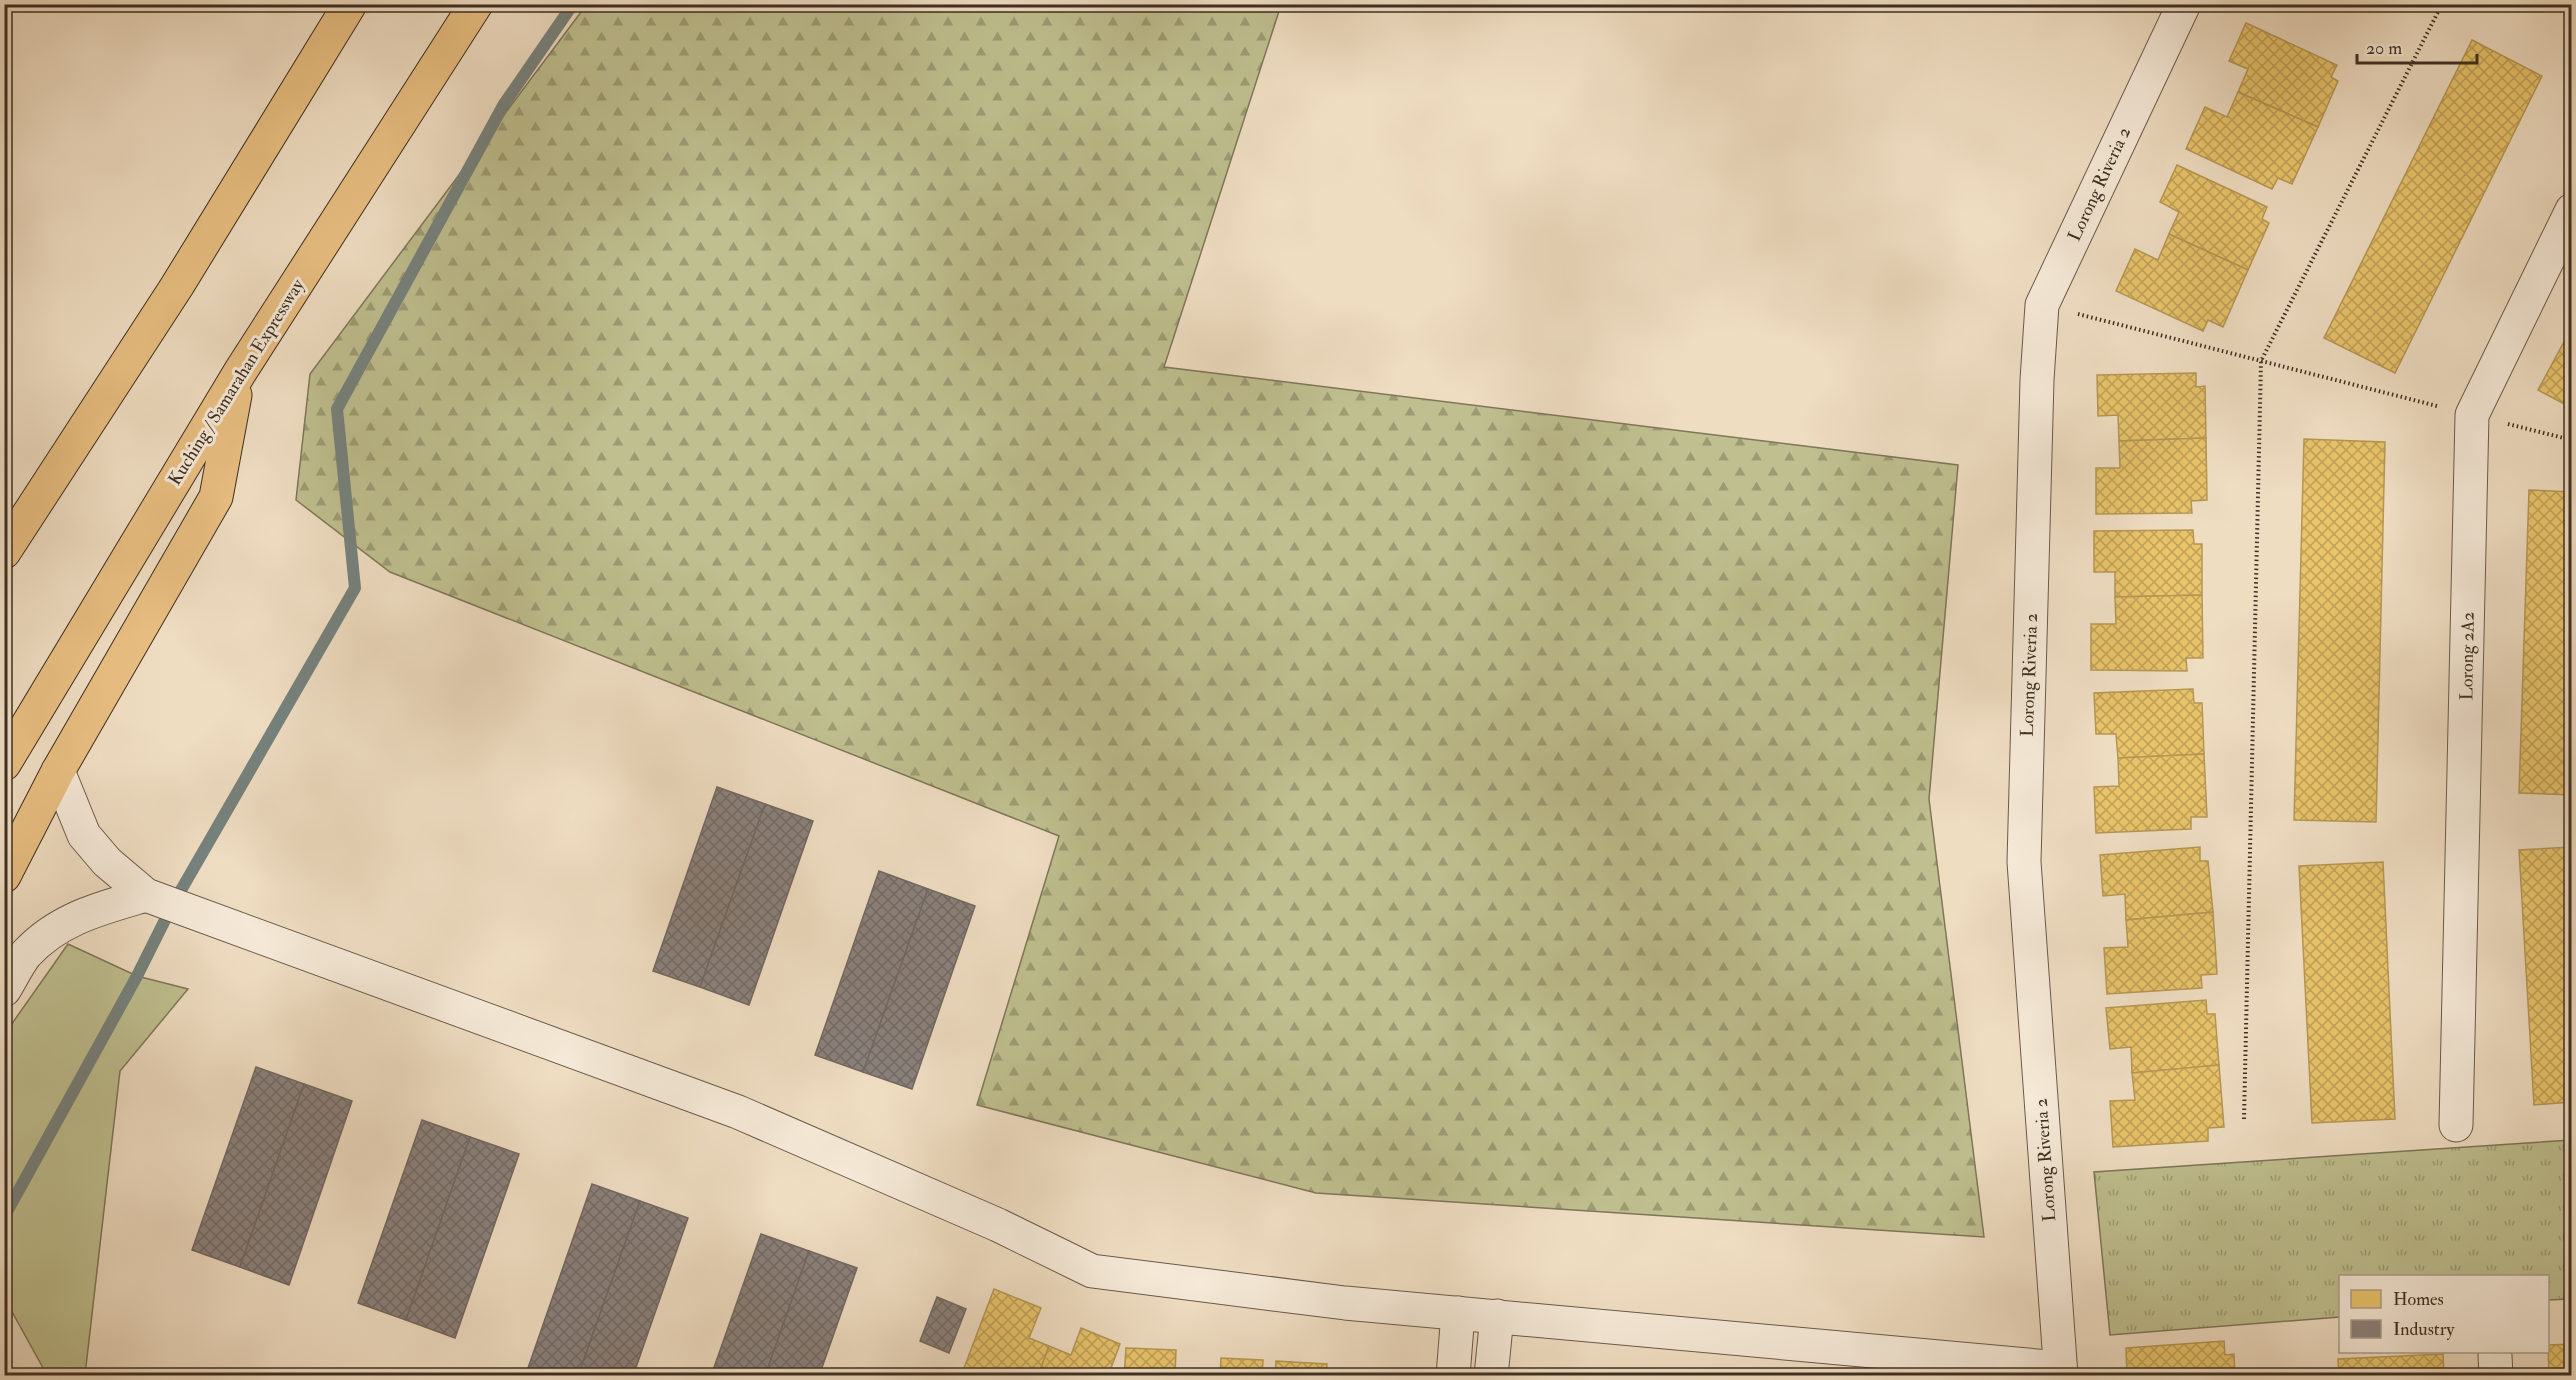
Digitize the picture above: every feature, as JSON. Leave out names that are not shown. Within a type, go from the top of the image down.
[{"type":"highway","name":"Kuching / Samarahan Expressway","points":[[4,764],[240,372],[476,4]]},
{"type":"highway","points":[[6,549],[177,286],[344,10]]},
{"type":"highway","points":[[4,876],[58,771],[216,497],[240,372]]},
{"type":"street","name":"Lorong Riveria 2","points":[[2060,1372],[2024,862],[2037,380],[2042,305],[2184,4]]},
{"type":"street","name":"Lorong 2A2","points":[[2456,1125],[2472,415],[2571,210]]},
{"type":"street","points":[[58,771],[84,835],[107,862],[146,895],[738,1112],[998,1226],[1092,1271],[1346,1303],[2060,1372]]},
{"type":"street","points":[[4,990],[26,955],[57,929],[80,914],[146,895]]},
{"type":"street","points":[[1454,1376],[1458,1313]]},
{"type":"street","points":[[1491,1376],[1497,1316]]},
{"type":"path","points":[[2244,1119],[2261,361],[2442,4]]},
{"type":"path","points":[[2042,305],[2571,440]]},
{"type":"green space","points":[[587,4],[1281,5],[1164,367],[1958,465],[1929,799],[1984,1237],[1316,1193],[977,1105],[1059,836],[390,572],[296,500],[310,374]]},
{"type":"green space","points":[[68,944],[137,976],[188,989],[120,1071],[85,1375],[47,1375],[5,1299],[4,1035]]},
{"type":"green space","points":[[2571,1140],[2571,1299],[2549,1300],[2549,1275],[2339,1275],[2339,1317],[2110,1335],[2094,1172]]},
{"type":"building: Homes","points":[[2246,23],[2337,65],[2331,77],[2338,81],[2318,127],[2238,92],[2248,69],[2229,61]]},
{"type":"building: Homes","points":[[2472,40],[2542,76],[2395,373],[2324,338]]},
{"type":"building: Homes","points":[[2238,92],[2318,127],[2292,184],[2278,178],[2272,189],[2186,149],[2205,107],[2227,117]]},
{"type":"building: Homes","points":[[2177,165],[2267,207],[2262,219],[2269,223],[2248,270],[2169,234],[2179,212],[2160,202]]},
{"type":"building: Homes","points":[[2169,234],[2248,270],[2223,327],[2208,320],[2203,331],[2116,291],[2135,249],[2158,260]]},
{"type":"building: Homes","points":[[2572,327],[2572,408],[2538,390]]},
{"type":"building: Homes","points":[[2196,373],[2196,387],[2205,386],[2206,438],[2119,441],[2118,415],[2098,416],[2097,375]]},
{"type":"building: Homes","points":[[2206,438],[2207,500],[2191,501],[2192,513],[2096,514],[2096,468],[2120,468],[2119,441]]},
{"type":"building: Homes","points":[[2304,439],[2385,442],[2376,822],[2294,820]]},
{"type":"building: Homes","points":[[2529,490],[2572,492],[2572,795],[2519,793]]},
{"type":"building: Homes","points":[[2193,530],[2194,544],[2202,544],[2202,595],[2115,597],[2115,572],[2094,572],[2094,531]]},
{"type":"building: Homes","points":[[2202,595],[2203,658],[2186,658],[2187,671],[2091,670],[2091,624],[2116,624],[2115,597]]},
{"type":"building: Homes","points":[[2193,689],[2194,703],[2202,703],[2204,754],[2118,758],[2116,734],[2096,734],[2094,693]]},
{"type":"building: Homes","points":[[2204,754],[2207,817],[2191,817],[2191,829],[2096,833],[2094,787],[2119,786],[2118,758]]},
{"type":"building: Homes","points":[[2200,847],[2200,861],[2208,861],[2213,912],[2126,920],[2125,894],[2103,896],[2100,855]]},
{"type":"building: Homes","points":[[2572,847],[2572,1102],[2534,1105],[2519,850]]},
{"type":"building: Homes","points":[[2383,862],[2395,1119],[2312,1123],[2299,866]]},
{"type":"building: Homes","points":[[2213,912],[2217,974],[2201,975],[2202,988],[2107,994],[2104,948],[2128,947],[2126,920]]},
{"type":"building: Homes","points":[[2206,1000],[2207,1014],[2215,1014],[2219,1065],[2132,1073],[2131,1047],[2110,1049],[2106,1008]]},
{"type":"building: Homes","points":[[2219,1065],[2224,1127],[2208,1128],[2208,1141],[2113,1147],[2110,1101],[2135,1100],[2132,1073]]},
{"type":"building: Homes","points":[[994,1289],[1041,1308],[1029,1338],[1049,1346],[1038,1376],[961,1376]]},
{"type":"building: Homes","points":[[1081,1328],[1120,1344],[1108,1376],[1038,1376],[1049,1346],[1071,1355]]},
{"type":"building: Homes","points":[[2224,1341],[2225,1355],[2234,1354],[2235,1376],[2127,1376],[2126,1348]]},
{"type":"building: Homes","points":[[2572,1344],[2572,1376],[2549,1376],[2549,1345]]},
{"type":"building: Homes","points":[[1126,1348],[1176,1350],[1175,1376],[1124,1376]]},
{"type":"building: Homes","points":[[2443,1354],[2444,1376],[2339,1376],[2338,1359]]},
{"type":"building: Homes","points":[[1221,1358],[1263,1360],[1262,1376],[1220,1376]]},
{"type":"building: Homes","points":[[1276,1361],[1327,1364],[1326,1376],[1275,1376]]},
{"type":"building: Homes","points":[[1371,1371],[1413,1373],[1413,1376],[1371,1376]]},
{"type":"building: Industry","points":[[717,787],[765,804],[700,987],[653,971]]},
{"type":"building: Industry","points":[[765,804],[813,821],[749,1005],[700,987]]},
{"type":"building: Industry","points":[[879,871],[928,889],[863,1072],[815,1055]]},
{"type":"building: Industry","points":[[928,889],[975,906],[912,1089],[863,1072]]},
{"type":"building: Industry","points":[[256,1067],[304,1084],[240,1267],[192,1250]]},
{"type":"building: Industry","points":[[304,1084],[352,1101],[289,1285],[240,1267]]},
{"type":"building: Industry","points":[[422,1120],[470,1137],[406,1320],[358,1303]]},
{"type":"building: Industry","points":[[470,1137],[519,1154],[455,1338],[406,1320]]},
{"type":"building: Industry","points":[[592,1184],[640,1201],[578,1376],[550,1376],[528,1368]]},
{"type":"building: Industry","points":[[640,1201],[688,1218],[633,1376],[578,1376]]},
{"type":"building: Industry","points":[[761,1234],[809,1251],[765,1376],[711,1376]]},
{"type":"building: Industry","points":[[809,1251],[857,1268],[819,1376],[765,1376]]},
{"type":"building: Industry","points":[[937,1297],[966,1309],[949,1353],[920,1341]]},
{"type":"waterway","points":[[4,1217],[137,976],[173,904],[355,588],[337,409],[504,104],[573,4]]}]
